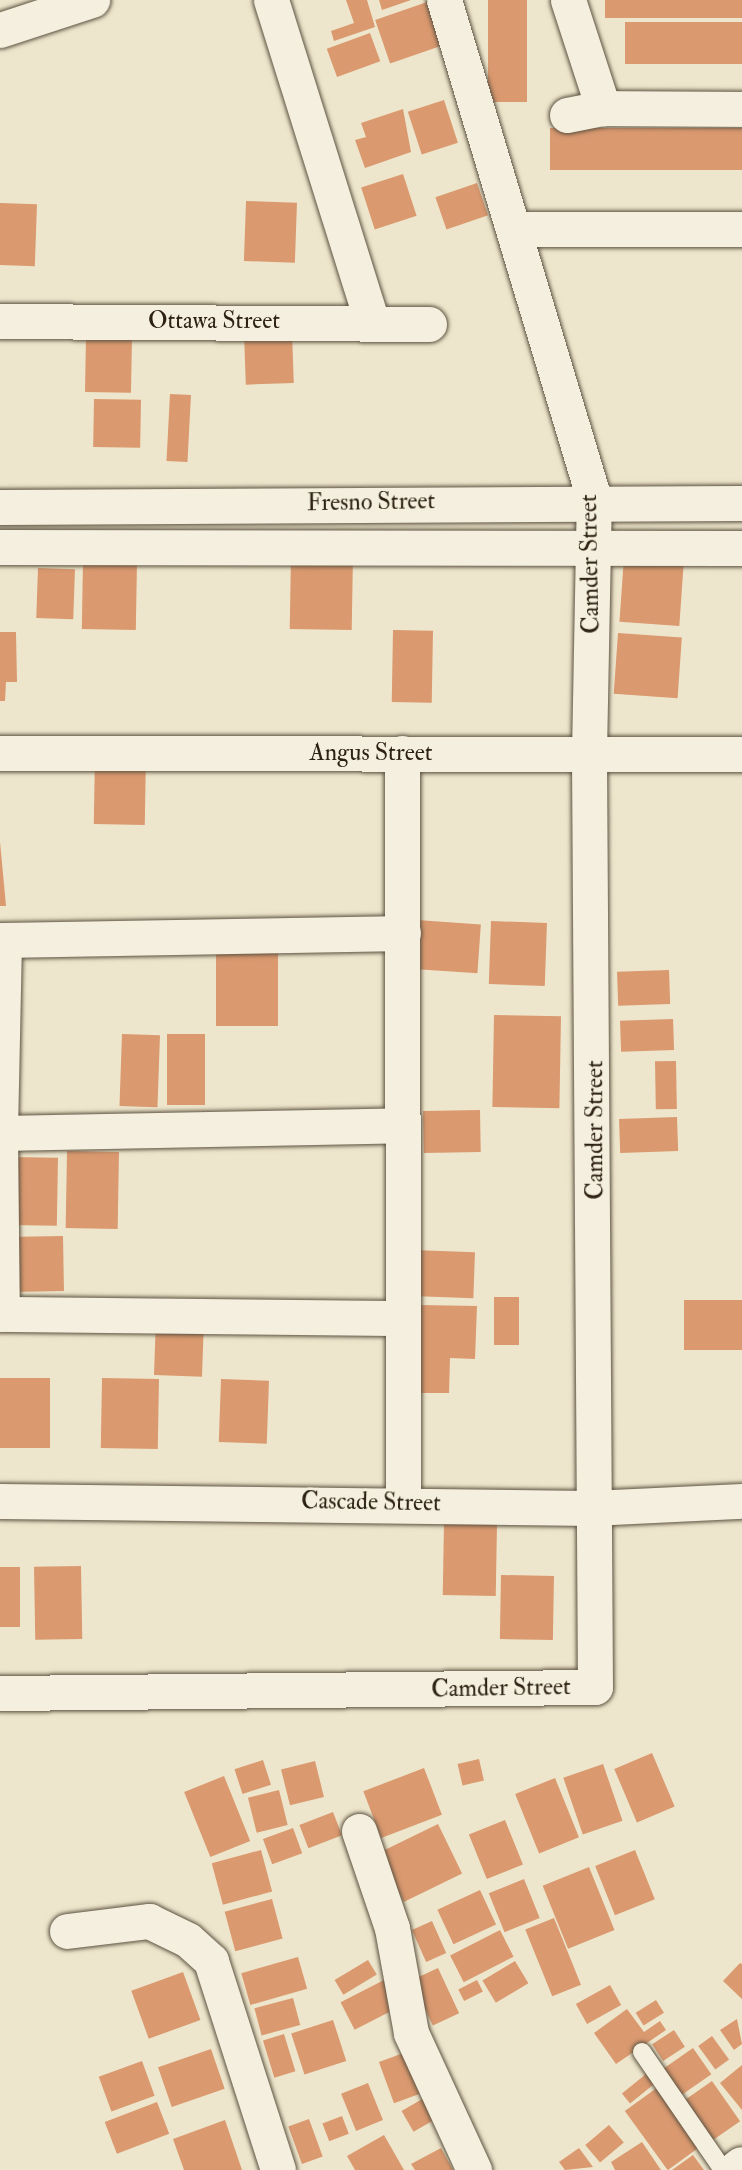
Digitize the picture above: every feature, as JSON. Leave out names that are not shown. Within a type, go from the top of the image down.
[{"type":"street","points":[[0,30],[92,0]]},
{"type":"street","points":[[271,0],[371,320]]},
{"type":"street","name":"Camder Street","points":[[0,1693],[595,1687],[592,1508],[596,1078],[589,753],[594,499],[444,0]]},
{"type":"street","points":[[568,0],[603,108]]},
{"type":"street","points":[[567,115],[603,108],[742,109]]},
{"type":"street","points":[[514,229],[742,229]]},
{"type":"street","name":"Ottawa Street","points":[[0,321],[371,320],[429,324]]},
{"type":"street","name":"Fresno Street","points":[[0,507],[594,499],[742,503]]},
{"type":"street","name":"Fresno Street","points":[[0,547],[742,548]]},
{"type":"street","name":"Angus Street","points":[[0,753],[742,754]]},
{"type":"street","points":[[402,753],[399,1318],[403,1501]]},
{"type":"street","points":[[399,1318],[1,1314],[2,940],[403,933]]},
{"type":"street","points":[[0,1133],[401,1125]]},
{"type":"street","name":"Cascade Street","points":[[0,1501],[403,1501],[592,1508],[742,1501]]},
{"type":"street","points":[[359,1831],[392,1928],[411,2033],[474,2170]]},
{"type":"street","points":[[67,1931],[149,1921],[188,1940],[211,1961],[278,2170]]},
{"type":"street","points":[[737,2170],[742,2166]]},
{"type":"lane","points":[[642,2052],[723,2170]]},
{"type":"building","points":[[346,0],[367,0],[375,27],[334,41],[331,31],[354,23]]},
{"type":"building","points":[[379,0],[411,0],[382,10]]},
{"type":"building","points":[[488,0],[527,0],[527,102],[488,102]]},
{"type":"building","points":[[605,0],[742,0],[742,18],[605,18]]},
{"type":"building","points":[[430,1],[445,44],[390,63],[375,20]]},
{"type":"building","points":[[625,22],[742,22],[742,64],[625,64]]},
{"type":"building","points":[[370,33],[380,61],[337,77],[327,49]]},
{"type":"building","points":[[444,100],[458,143],[422,155],[408,112]]},
{"type":"building","points":[[403,109],[411,152],[365,168],[355,140],[366,137],[361,123]]},
{"type":"building","points":[[550,128],[742,128],[742,170],[550,170]]},
{"type":"building","points":[[403,174],[417,216],[375,229],[361,188]]},
{"type":"building","points":[[477,183],[488,215],[446,229],[435,197]]},
{"type":"building","points":[[246,201],[297,203],[295,263],[244,261]]},
{"type":"building","points":[[0,203],[37,204],[35,266],[0,265]]},
{"type":"building","points":[[292,332],[294,383],[246,385],[244,334]]},
{"type":"building","points":[[86,335],[132,336],[131,393],[85,392]]},
{"type":"building","points":[[170,394],[191,395],[187,462],[166,461]]},
{"type":"building","points":[[94,399],[141,400],[140,448],[93,447]]},
{"type":"building","points":[[291,555],[353,556],[352,630],[290,629]]},
{"type":"building","points":[[624,557],[684,561],[679,626],[619,622]]},
{"type":"building","points":[[83,561],[137,562],[136,630],[82,629]]},
{"type":"building","points":[[38,568],[75,569],[73,619],[36,618]]},
{"type":"building","points":[[393,630],[433,631],[432,703],[392,702]]},
{"type":"building","points":[[0,632],[16,632],[17,682],[6,682],[5,701],[0,701]]},
{"type":"building","points":[[618,633],[682,637],[678,698],[614,694]]},
{"type":"building","points":[[95,754],[146,755],[145,825],[94,824]]},
{"type":"building","points":[[0,842],[6,906],[0,906]]},
{"type":"building","points":[[417,920],[481,924],[477,973],[414,969]]},
{"type":"building","points":[[491,921],[547,923],[545,986],[489,984]]},
{"type":"building","points":[[216,953],[278,953],[278,1026],[216,1026]]},
{"type":"building","points":[[669,970],[670,1004],[618,1006],[617,972]]},
{"type":"building","points":[[494,1015],[561,1016],[559,1108],[492,1107]]},
{"type":"building","points":[[673,1019],[674,1050],[621,1052],[620,1021]]},
{"type":"building","points":[[122,1034],[160,1035],[157,1107],[119,1106]]},
{"type":"building","points":[[167,1034],[205,1034],[205,1105],[167,1105]]},
{"type":"building","points":[[655,1061],[676,1061],[677,1109],[656,1109]]},
{"type":"building","points":[[480,1110],[481,1152],[424,1153],[423,1111]]},
{"type":"building","points":[[677,1117],[678,1151],[620,1153],[619,1119]]},
{"type":"building","points":[[67,1151],[119,1152],[118,1229],[66,1228]]},
{"type":"building","points":[[10,1157],[58,1158],[57,1226],[9,1225]]},
{"type":"building","points":[[63,1236],[64,1291],[8,1292],[7,1237]]},
{"type":"building","points":[[413,1250],[475,1252],[473,1298],[411,1296]]},
{"type":"building","points":[[494,1297],[519,1297],[519,1345],[494,1345]]},
{"type":"building","points":[[684,1300],[742,1300],[742,1350],[684,1350]]},
{"type":"building","points":[[420,1305],[477,1306],[475,1359],[450,1358],[449,1393],[418,1393]]},
{"type":"building","points":[[156,1318],[204,1320],[202,1377],[154,1375]]},
{"type":"building","points":[[0,1378],[50,1378],[50,1448],[0,1448]]},
{"type":"building","points":[[102,1378],[159,1379],[158,1449],[101,1448]]},
{"type":"building","points":[[221,1379],[269,1381],[267,1444],[219,1442]]},
{"type":"building","points":[[444,1523],[497,1524],[496,1596],[443,1595]]},
{"type":"building","points":[[81,1566],[82,1639],[35,1640],[34,1567]]},
{"type":"building","points":[[0,1567],[20,1567],[20,1627],[0,1627]]},
{"type":"building","points":[[501,1575],[554,1576],[553,1640],[500,1639]]},
{"type":"building","points":[[652,1753],[675,1806],[637,1822],[614,1769]]},
{"type":"building","points":[[479,1759],[484,1780],[463,1785],[458,1764]]},
{"type":"building","points":[[263,1760],[271,1785],[243,1794],[234,1769]]},
{"type":"building","points":[[315,1761],[324,1797],[290,1805],[281,1769]]},
{"type":"building","points":[[603,1764],[623,1821],[583,1834],[563,1778]]},
{"type":"building","points":[[424,1768],[442,1815],[381,1838],[363,1791]]},
{"type":"building","points":[[224,1776],[250,1841],[210,1857],[184,1792]]},
{"type":"building","points":[[555,1778],[579,1837],[539,1853],[515,1794]]},
{"type":"building","points":[[279,1790],[288,1825],[257,1833],[248,1798]]},
{"type":"building","points":[[333,1812],[342,1835],[308,1848],[299,1825]]},
{"type":"building","points":[[505,1820],[523,1865],[487,1879],[469,1835]]},
{"type":"building","points":[[438,1824],[462,1873],[404,1902],[380,1852]]},
{"type":"building","points":[[293,1828],[302,1853],[272,1864],[263,1839]]},
{"type":"building","points":[[261,1850],[272,1892],[223,1905],[212,1863]]},
{"type":"building","points":[[635,1850],[655,1899],[615,1915],[595,1866]]},
{"type":"building","points":[[589,1867],[614,1930],[568,1949],[543,1886]]},
{"type":"building","points":[[524,1879],[540,1918],[505,1932],[489,1893]]},
{"type":"building","points":[[480,1890],[496,1924],[453,1944],[437,1910]]},
{"type":"building","points":[[272,1899],[283,1939],[235,1951],[225,1912]]},
{"type":"building","points":[[554,1918],[581,1985],[552,1996],[525,1930]]},
{"type":"building","points":[[432,1921],[446,1953],[426,1962],[412,1930]]},
{"type":"building","points":[[500,1930],[514,1957],[464,1982],[450,1955]]},
{"type":"building","points":[[298,1957],[307,1989],[250,2005],[241,1973]]},
{"type":"building","points":[[368,1960],[377,1975],[343,1995],[335,1980]]},
{"type":"building","points":[[515,1961],[528,1983],[496,2003],[482,1981]]},
{"type":"building","points":[[742,1964],[742,1999],[723,1981]]},
{"type":"building","points":[[438,1968],[459,2013],[433,2026],[412,1980]]},
{"type":"building","points":[[183,1972],[200,2020],[149,2039],[131,1991]]},
{"type":"building","points":[[386,1979],[400,2007],[355,2030],[341,2002]]},
{"type":"building","points":[[477,1980],[483,1992],[464,2001],[458,1990]]},
{"type":"building","points":[[610,1985],[621,2005],[587,2024],[576,2004]]},
{"type":"building","points":[[293,1998],[300,2025],[262,2035],[254,2008]]},
{"type":"building","points":[[656,2000],[664,2013],[644,2025],[636,2013]]},
{"type":"building","points":[[627,2009],[644,2032],[660,2021],[666,2030],[616,2064],[594,2033]]},
{"type":"building","points":[[737,2019],[742,2044],[734,2050],[720,2030]]},
{"type":"building","points":[[333,2020],[346,2061],[304,2074],[291,2034]]},
{"type":"building","points":[[674,2030],[685,2047],[663,2061],[652,2044]]},
{"type":"building","points":[[284,2034],[295,2071],[274,2078],[263,2040]]},
{"type":"building","points":[[712,2036],[729,2059],[715,2069],[698,2046]]},
{"type":"building","points":[[693,2048],[711,2074],[677,2098],[659,2072]]},
{"type":"building","points":[[211,2049],[225,2089],[172,2107],[158,2067]]},
{"type":"building","points":[[409,2051],[424,2092],[394,2103],[379,2062]]},
{"type":"building","points":[[142,2061],[155,2096],[111,2112],[99,2077]]},
{"type":"building","points":[[742,2065],[742,2110],[720,2083]]},
{"type":"building","points":[[646,2074],[654,2084],[630,2104],[622,2094]]},
{"type":"building","points":[[712,2081],[740,2121],[710,2142],[682,2102]]},
{"type":"building","points":[[368,2083],[383,2120],[356,2131],[341,2094]]},
{"type":"building","points":[[658,2087],[701,2146],[668,2170],[625,2111]]},
{"type":"building","points":[[431,2094],[443,2115],[414,2132],[402,2111]]},
{"type":"building","points":[[157,2102],[169,2134],[117,2154],[105,2122]]},
{"type":"building","points":[[342,2116],[349,2134],[329,2141],[322,2124]]},
{"type":"building","points":[[309,2119],[323,2157],[302,2164],[288,2127]]},
{"type":"building","points":[[225,2120],[242,2170],[184,2170],[173,2139]]},
{"type":"building","points":[[609,2125],[624,2143],[600,2163],[585,2145]]},
{"type":"building","points":[[384,2135],[404,2170],[355,2170],[347,2156]]},
{"type":"building","points":[[642,2142],[661,2170],[615,2170],[611,2162]]},
{"type":"building","points":[[441,2148],[453,2170],[415,2170],[411,2164]]},
{"type":"building","points":[[579,2148],[593,2167],[565,2170],[559,2162]]},
{"type":"building","points":[[693,2155],[704,2170],[672,2170]]}]
